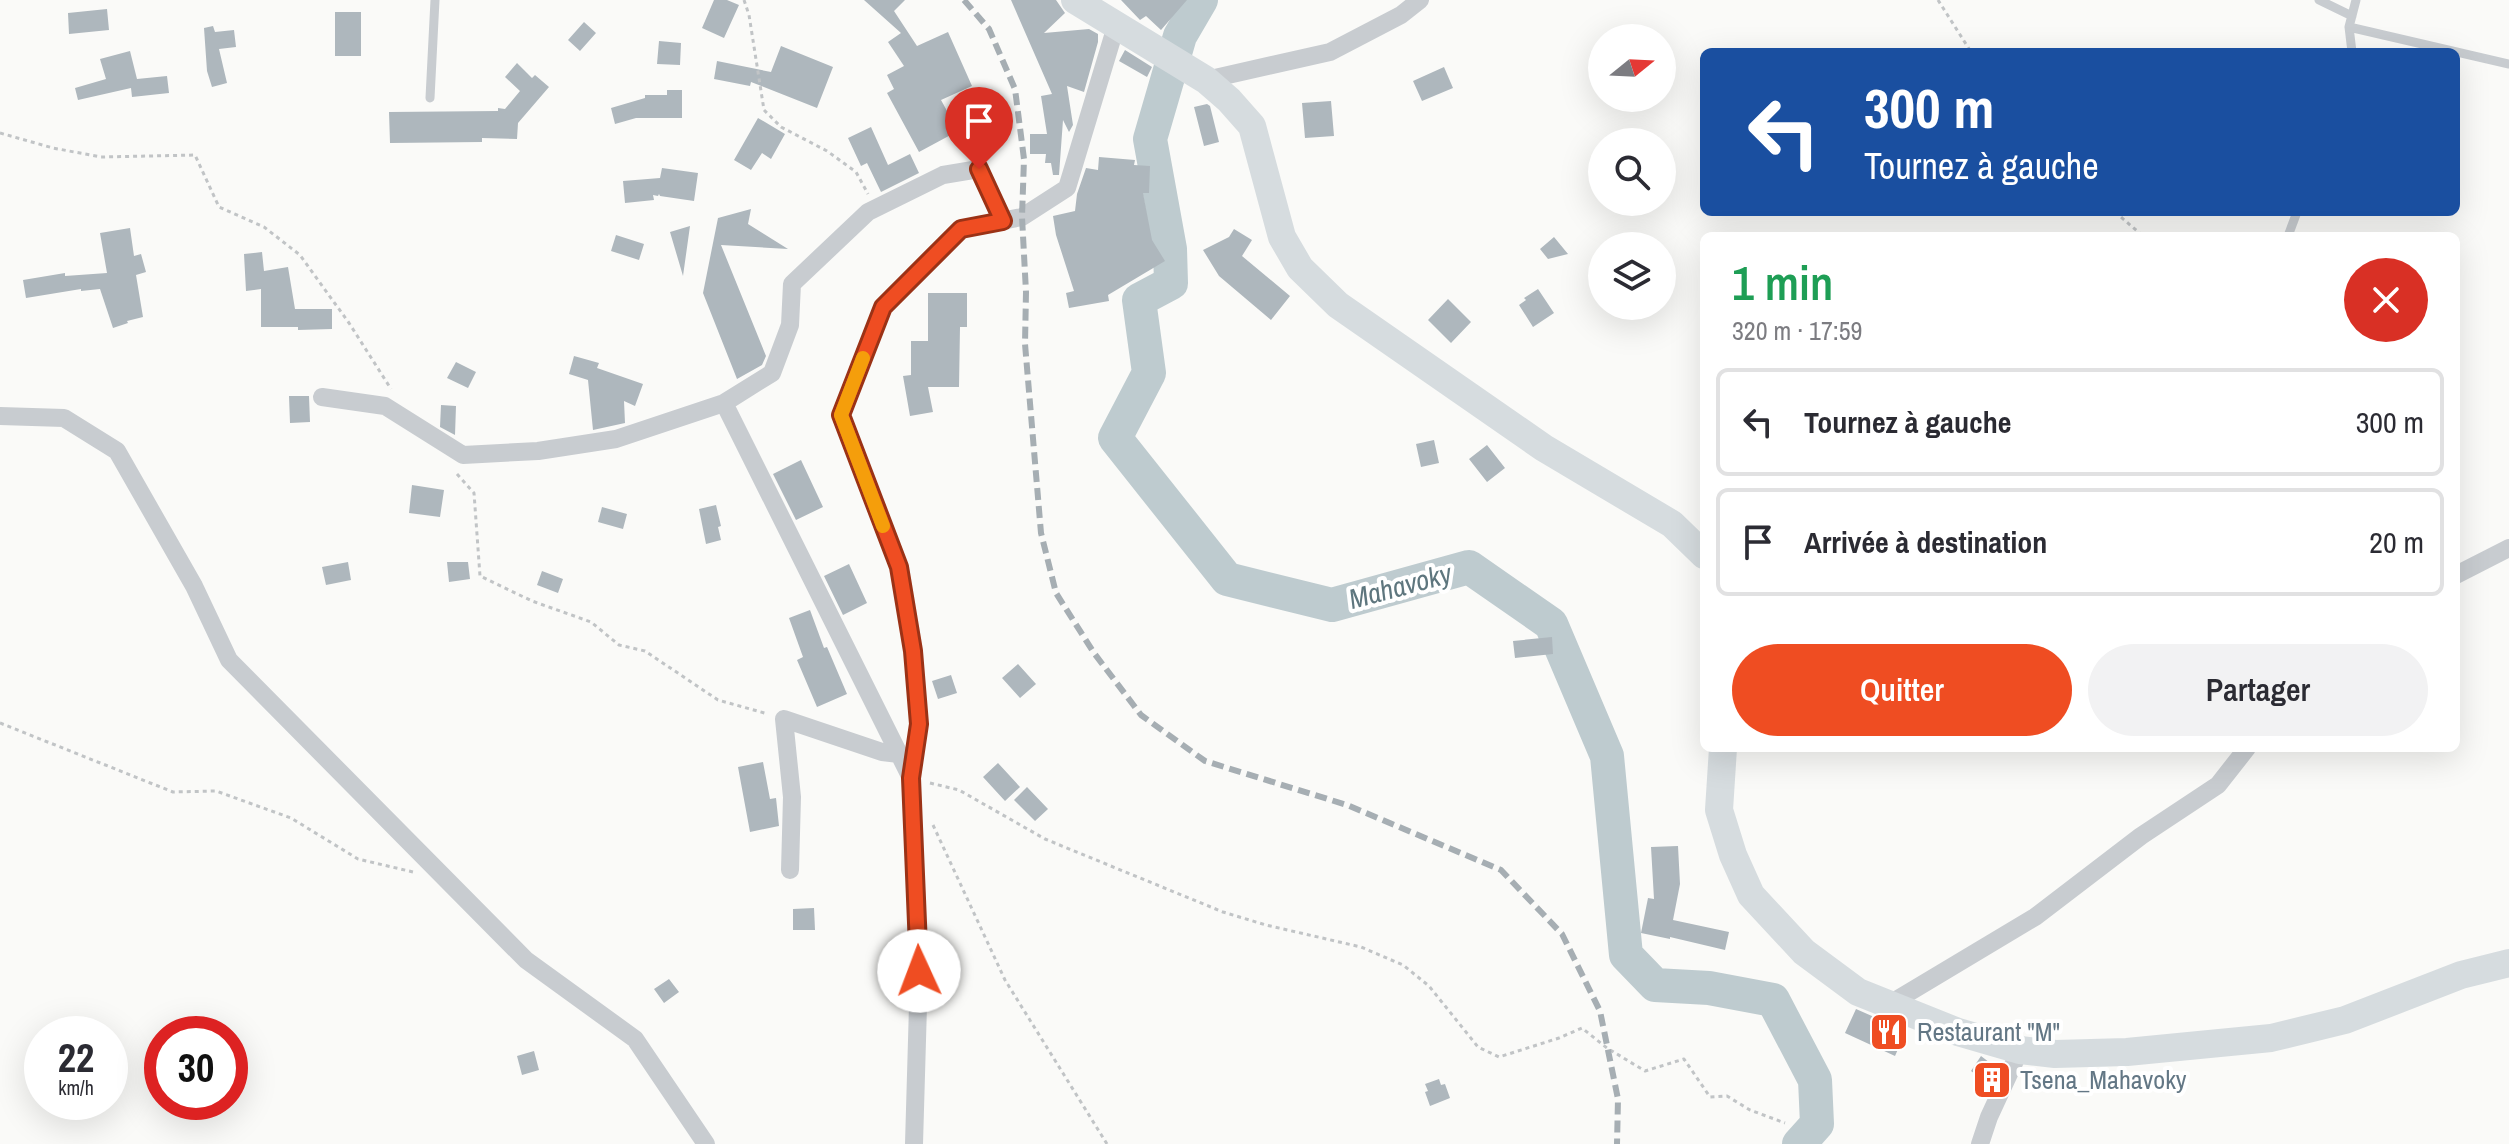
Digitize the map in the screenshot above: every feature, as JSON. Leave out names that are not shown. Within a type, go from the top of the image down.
[{"type":"main road","points":[[1075,0],[1206,80],[1252,126],[1282,237],[1300,268],[1338,305],[1544,448],[1672,524],[1700,551]]},
{"type":"main road","points":[[1723,752],[1719,810],[1733,855],[1751,895],[1804,952],[1858,992],[1958,1032],[2020,1050],[2055,1054],[2127,1052],[2271,1038],[2345,1020],[2461,975],[2509,963]]},
{"type":"street","points":[[1206,80],[1330,52],[1401,15],[1420,0]]},
{"type":"street","points":[[914,1144],[919,971],[911,778],[919,724],[913,651],[899,567],[841,415],[883,307],[961,229],[1022,217],[1067,188],[1116,26]]},
{"type":"street","points":[[322,397],[385,406],[463,455],[538,451],[616,439],[724,403],[772,373],[790,325],[792,284],[868,212],[943,175],[979,169],[1003,221]]},
{"type":"street","points":[[724,403],[911,778]]},
{"type":"street","points":[[0,416],[64,418],[117,451],[194,586],[229,660],[526,960],[635,1039],[706,1144]]},
{"type":"street","points":[[2460,573],[2509,548]]},
{"type":"street","points":[[790,870],[792,797],[784,719],[882,752],[899,754]]},
{"type":"street","points":[[1888,1005],[2035,917],[2141,836],[2218,785],[2244,752]]},
{"type":"street","points":[[1980,1144],[2020,1050]]},
{"type":"street","points":[[1966,1144],[1989,1117]]},
{"type":"lane","points":[[430,98],[435,0]]},
{"type":"lane","points":[[2319,0],[2352,16]]},
{"type":"lane","points":[[2352,48],[2349,27],[2356,0]]},
{"type":"lane","points":[[2349,27],[2440,48]]},
{"type":"lane","points":[[2460,53],[2509,64]]},
{"type":"path","points":[[744,0],[764,110],[781,127],[827,151],[856,172],[876,208]]},
{"type":"path","points":[[1938,0],[1968,48]]},
{"type":"path","points":[[2120,216],[2138,232]]},
{"type":"path","points":[[0,723],[173,792],[216,791],[291,818],[358,859],[411,873],[434,868]]},
{"type":"path","points":[[911,778],[959,790],[1045,839],[1223,912],[1361,947],[1403,965],[1429,986],[1478,1047],[1499,1057],[1582,1028],[1607,1048],[1645,1071],[1684,1059],[1710,1097],[1727,1096],[1750,1110],[1785,1123]]},
{"type":"path","points":[[931,821],[1005,980],[1107,1144]]},
{"type":"building","points":[[714,0],[727,0],[739,5],[724,38],[702,28]]},
{"type":"building","points":[[864,0],[905,0],[894,11],[917,46],[948,32],[972,86],[941,100],[958,131],[919,152],[887,93],[894,89],[887,75],[904,66],[888,42],[901,33]]},
{"type":"building","points":[[1011,0],[1056,0],[1065,13],[1044,33],[1089,29],[1098,34],[1084,92],[1067,86],[1073,125],[1069,132],[1063,120],[1059,175],[1053,175],[1051,163],[1045,163],[1046,154],[1030,154],[1030,134],[1047,134],[1041,96],[1052,94]]},
{"type":"building","points":[[1121,0],[1187,0],[1161,30],[1146,16],[1140,20]]},
{"type":"building","points":[[107,9],[109,30],[69,34],[68,13]]},
{"type":"building","points":[[335,12],[361,12],[361,56],[335,56]]},
{"type":"building","points":[[584,22],[596,33],[580,51],[568,40]]},
{"type":"building","points":[[213,26],[215,32],[234,30],[236,47],[219,49],[227,83],[212,87],[207,71],[204,28]]},
{"type":"building","points":[[659,41],[681,43],[680,65],[657,64]]},
{"type":"building","points":[[781,46],[833,67],[817,108],[751,82],[750,86],[714,79],[717,61],[771,72]]},
{"type":"building","points":[[1125,50],[1152,67],[1147,77],[1119,61]]},
{"type":"building","points":[[130,51],[137,79],[167,76],[169,93],[132,97],[131,88],[78,100],[75,88],[106,79],[100,59]]},
{"type":"building","points":[[517,63],[532,78],[535,75],[549,87],[518,123],[517,139],[390,143],[389,112],[505,109],[520,91],[505,77]]},
{"type":"building","points":[[1444,67],[1453,88],[1422,101],[1413,81]]},
{"type":"building","points":[[667,90],[682,90],[682,118],[636,118],[615,124],[611,108],[645,98],[645,95],[667,95]]},
{"type":"building","points":[[1331,101],[1334,136],[1305,138],[1302,103]]},
{"type":"building","points":[[1207,104],[1219,142],[1204,146],[1194,107]]},
{"type":"building","points":[[758,118],[785,134],[771,159],[762,153],[751,170],[734,160]]},
{"type":"building","points":[[871,127],[888,165],[910,154],[919,173],[881,192],[867,163],[861,166],[848,138]]},
{"type":"building","points":[[1099,157],[1135,160],[1134,165],[1150,166],[1149,193],[1143,193],[1152,240],[1165,261],[1108,295],[1109,301],[1069,308],[1066,293],[1074,291],[1053,216],[1075,211],[1086,168],[1098,170]]},
{"type":"building","points":[[662,168],[698,173],[694,201],[659,194],[653,195],[654,200],[625,203],[623,181],[660,178]]},
{"type":"building","points":[[751,209],[748,224],[788,249],[721,245],[766,356],[762,365],[737,379],[703,293],[718,218]]},
{"type":"building","points":[[690,226],[683,276],[670,232]]},
{"type":"building","points":[[130,228],[134,256],[141,254],[146,272],[136,275],[143,317],[113,328],[100,289],[26,298],[23,280],[65,273],[65,276],[107,273],[100,233]]},
{"type":"building","points":[[1234,229],[1252,240],[1242,256],[1290,296],[1271,320],[1219,276],[1203,250],[1229,237]]},
{"type":"building","points":[[616,235],[644,244],[639,260],[611,251]]},
{"type":"building","points":[[1554,237],[1568,254],[1548,259],[1540,249]]},
{"type":"building","points":[[262,252],[264,271],[288,267],[295,309],[332,309],[332,329],[261,327],[261,289],[246,291],[244,254]]},
{"type":"building","points":[[1538,289],[1554,313],[1533,327],[1519,305]]},
{"type":"building","points":[[928,293],[967,293],[967,327],[960,327],[959,387],[928,387],[933,412],[910,416],[903,376],[911,375],[911,341],[928,341]]},
{"type":"building","points":[[1448,299],[1471,322],[1451,343],[1428,320]]},
{"type":"building","points":[[574,356],[599,363],[597,368],[643,384],[635,406],[624,401],[625,423],[593,430],[588,380],[569,374]]},
{"type":"building","points":[[456,362],[476,372],[468,388],[447,378]]},
{"type":"building","points":[[289,396],[309,396],[310,422],[290,423]]},
{"type":"building","points":[[441,405],[456,406],[455,435],[440,427]]},
{"type":"building","points":[[1434,440],[1439,463],[1421,467],[1416,444]]},
{"type":"building","points":[[1487,445],[1505,468],[1487,482],[1469,459]]},
{"type":"building","points":[[801,460],[823,507],[796,520],[773,474]]},
{"type":"building","points":[[412,485],[444,490],[440,517],[409,513]]},
{"type":"building","points":[[716,505],[721,540],[706,544],[699,509]]},
{"type":"building","points":[[602,507],[627,514],[623,529],[598,522]]},
{"type":"building","points":[[348,562],[351,580],[326,585],[322,567]]},
{"type":"building","points":[[447,562],[468,562],[470,579],[449,582]]},
{"type":"building","points":[[849,564],[867,603],[843,615],[824,576]]},
{"type":"building","points":[[542,571],[563,579],[558,593],[537,585]]},
{"type":"building","points":[[810,610],[824,648],[827,647],[847,694],[817,707],[797,660],[803,657],[789,618]]},
{"type":"building","points":[[1552,637],[1553,654],[1515,658],[1513,641]]},
{"type":"building","points":[[1018,664],[1036,684],[1020,698],[1002,678]]},
{"type":"building","points":[[951,675],[957,693],[938,699],[932,681]]},
{"type":"building","points":[[763,762],[770,799],[776,798],[779,826],[750,832],[738,767]]},
{"type":"building","points":[[998,763],[1020,787],[1005,801],[983,777]]},
{"type":"building","points":[[1027,787],[1048,809],[1035,821],[1014,800]]},
{"type":"building","points":[[1678,846],[1680,884],[1673,920],[1729,932],[1725,950],[1641,933],[1648,898],[1654,899],[1651,847]]},
{"type":"building","points":[[814,908],[815,930],[793,930],[793,909]]},
{"type":"building","points":[[669,979],[679,992],[664,1003],[654,989]]},
{"type":"building","points":[[1856,1009],[1906,1031],[1895,1056],[1845,1033]]},
{"type":"building","points":[[534,1051],[539,1070],[522,1075],[517,1056]]},
{"type":"building","name":"Tsena_Mahavoky","points":[[1981,1056],[1998,1069],[1990,1085],[1971,1071]]},
{"type":"building","points":[[1439,1079],[1441,1085],[1445,1084],[1450,1098],[1430,1106],[1425,1084]]},
{"type":"waterway","name":"Mahavoky","points":[[1201,0],[1180,36],[1150,139],[1170,249],[1171,283],[1139,300],[1149,373],[1115,438],[1227,579],[1332,605],[1469,567],[1551,624],[1607,756],[1626,955],[1655,985],[1709,988],[1773,1000],[1815,1080],[1817,1124],[1799,1144]]},
{"type":"railway","points":[[964,0],[989,29],[1015,89],[1024,159],[1025,344],[1041,533],[1056,593],[1094,653],[1141,715],[1205,761],[1347,805],[1501,870],[1562,934],[1600,1011],[1618,1099],[1617,1144]]},
{"type":"slow traffic","points":[[863,358],[841,415],[883,526]]},
{"type":"place","name":"Restaurant \"M\"","points":[[1889,1032]]},
{"type":"place","name":"Tsena_Mahavoky","points":[[1992,1080]]},
{"type":"route","points":[[919,971],[911,778],[919,724],[913,651],[899,567],[841,415],[883,307],[961,229],[1003,221],[979,169]]}]
